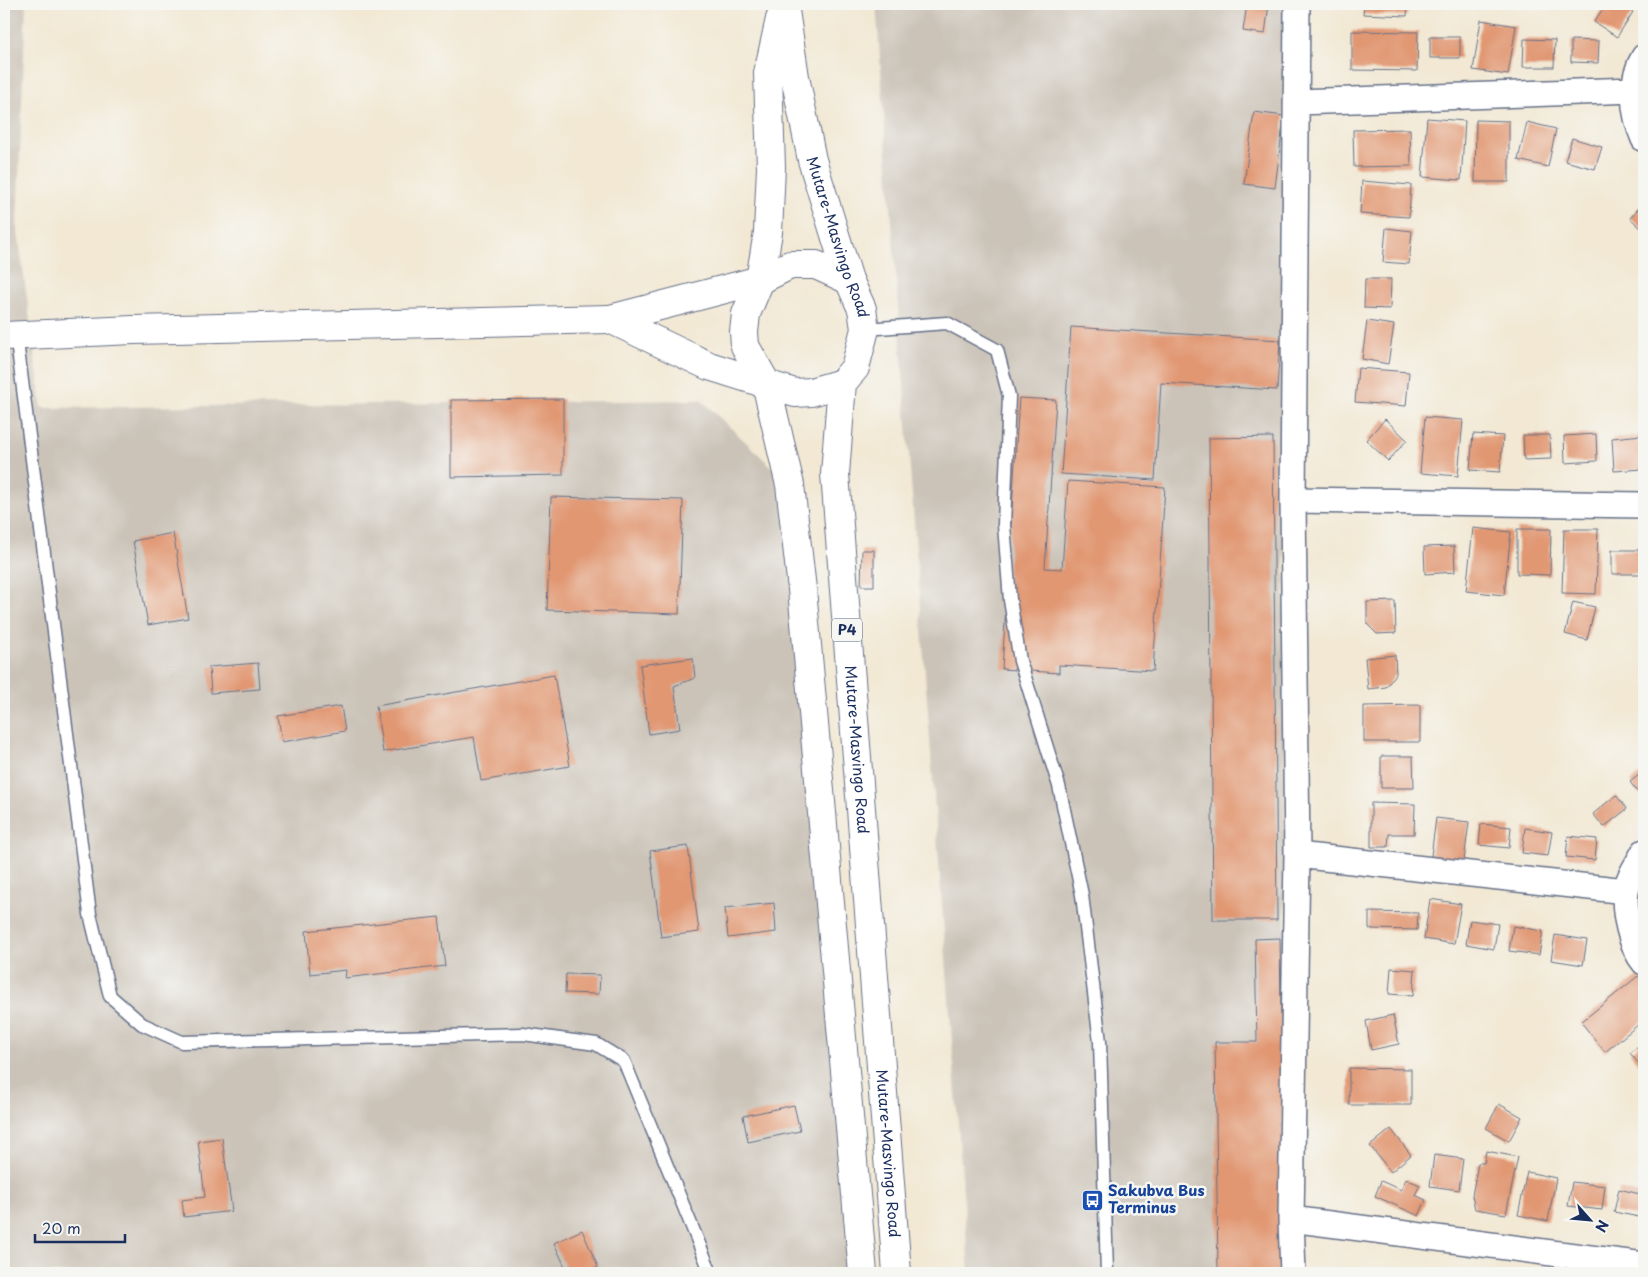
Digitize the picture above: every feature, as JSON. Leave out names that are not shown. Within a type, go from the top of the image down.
[{"type":"main road","name":"Mutare-Masvingo Road","points":[[784,4],[768,73],[771,168],[768,232],[760,280],[746,314],[744,339],[745,346],[766,383],[790,486],[801,580],[863,1273]]},
{"type":"main road","name":"Mutare-Masvingo Road","points":[[784,4],[795,77],[812,160],[849,280],[862,309],[865,329],[855,368],[842,383],[835,474],[897,1273]]},
{"type":"main road","points":[[10,335],[610,319],[760,280],[790,265],[816,265],[849,280]]},
{"type":"main road","points":[[610,319],[709,366],[795,393],[811,392],[842,383]]},
{"type":"street","points":[[1292,1273],[1291,1219],[1297,855],[1293,500],[1297,4]]},
{"type":"street","points":[[1644,57],[1634,90],[1636,121],[1644,139]]},
{"type":"street","points":[[1297,102],[1634,90]]},
{"type":"street","points":[[1293,500],[1644,504]]},
{"type":"street","points":[[1644,852],[1626,891],[1629,931],[1644,962]]},
{"type":"street","points":[[1297,855],[1626,891]]},
{"type":"street","points":[[1291,1219],[1644,1265]]},
{"type":"lane","points":[[865,329],[947,323],[997,350],[1009,396],[1004,525],[1010,600],[1020,661],[1059,786],[1082,895],[1100,1042],[1107,1273]]},
{"type":"lane","points":[[10,335],[90,914],[110,996],[142,1024],[182,1042],[523,1034],[596,1044],[624,1061],[711,1273]]},
{"type":"shaded area","points":[[4,4],[26,4],[17,225],[42,408],[701,400],[786,480],[867,1273],[4,1273]]},
{"type":"shaded area","points":[[876,4],[1284,4],[1285,1273],[969,1273]]},
{"type":"building","points":[[1247,4],[1269,4],[1265,34],[1243,31]]},
{"type":"building","points":[[1364,4],[1408,4],[1407,16],[1363,14]]},
{"type":"building","points":[[1606,4],[1620,4],[1633,12],[1617,37],[1594,22]]},
{"type":"building","points":[[1481,20],[1516,26],[1508,75],[1473,70]]},
{"type":"building","points":[[1352,31],[1418,32],[1417,71],[1352,70]]},
{"type":"building","points":[[1430,37],[1460,37],[1460,58],[1430,58]]},
{"type":"building","points":[[1524,39],[1555,40],[1554,67],[1523,67]]},
{"type":"building","points":[[1571,40],[1599,41],[1598,63],[1571,62]]},
{"type":"building","points":[[1254,112],[1284,116],[1275,188],[1244,184]]},
{"type":"building","points":[[1427,118],[1465,121],[1461,180],[1422,177]]},
{"type":"building","points":[[1476,120],[1509,121],[1509,182],[1475,182]]},
{"type":"building","points":[[1527,122],[1556,129],[1548,167],[1518,160]]},
{"type":"building","points":[[1410,129],[1411,166],[1354,167],[1353,130]]},
{"type":"building","points":[[1572,138],[1602,147],[1595,169],[1565,161]]},
{"type":"building","points":[[1362,181],[1411,185],[1409,217],[1360,214]]},
{"type":"building","points":[[1642,204],[1644,207],[1644,231],[1630,218]]},
{"type":"building","points":[[1386,228],[1412,231],[1409,264],[1383,262]]},
{"type":"building","points":[[1365,279],[1391,279],[1390,309],[1364,308]]},
{"type":"building","points":[[1367,321],[1394,325],[1388,364],[1362,359]]},
{"type":"building","points":[[1071,327],[1280,340],[1277,390],[1161,383],[1155,480],[1061,474]]},
{"type":"building","points":[[1358,368],[1409,372],[1406,406],[1355,402]]},
{"type":"building","points":[[1019,398],[1056,400],[1045,568],[1062,569],[1068,481],[1165,487],[1153,671],[1059,665],[1059,673],[1002,669]]},
{"type":"building","points":[[563,399],[563,475],[451,477],[451,400]]},
{"type":"building","points":[[1425,417],[1463,420],[1458,476],[1420,473]]},
{"type":"building","points":[[1385,419],[1407,440],[1388,461],[1366,440]]},
{"type":"building","points":[[1473,434],[1503,436],[1500,472],[1470,470]]},
{"type":"building","points":[[1596,434],[1597,461],[1565,463],[1564,436]]},
{"type":"building","points":[[1523,435],[1550,435],[1551,459],[1524,460]]},
{"type":"building","points":[[1642,435],[1644,469],[1614,471],[1612,438]]},
{"type":"building","points":[[1273,437],[1277,920],[1213,920],[1209,438]]},
{"type":"building","points":[[551,497],[683,500],[679,614],[547,610]]},
{"type":"building","points":[[1473,528],[1511,532],[1504,595],[1466,591]]},
{"type":"building","points":[[1517,529],[1551,529],[1550,575],[1517,574]]},
{"type":"building","points":[[1564,529],[1598,529],[1596,594],[1562,593]]},
{"type":"building","points":[[173,533],[188,618],[148,625],[133,541]]},
{"type":"building","points":[[1454,546],[1455,572],[1425,574],[1424,547]]},
{"type":"building","points":[[862,550],[874,550],[874,586],[861,586]]},
{"type":"building","points":[[1612,550],[1644,550],[1644,574],[1612,574]]},
{"type":"building","points":[[1395,601],[1396,633],[1377,634],[1367,624],[1367,602]]},
{"type":"building","points":[[1573,602],[1595,607],[1587,640],[1565,634]]},
{"type":"building","points":[[1395,655],[1396,674],[1386,687],[1368,689],[1365,658]]},
{"type":"building","points":[[693,658],[695,678],[674,686],[680,729],[649,734],[640,665]]},
{"type":"building","points":[[258,663],[260,689],[211,693],[209,667]]},
{"type":"building","points":[[554,675],[570,766],[481,781],[474,737],[383,752],[376,706]]},
{"type":"building","points":[[1420,705],[1420,742],[1364,742],[1364,706]]},
{"type":"building","points":[[341,706],[345,731],[282,742],[278,716]]},
{"type":"building","points":[[1381,756],[1413,756],[1414,788],[1381,788]]},
{"type":"building","points":[[1644,771],[1644,789],[1639,794],[1630,782]]},
{"type":"building","points":[[1616,795],[1627,809],[1604,827],[1593,814]]},
{"type":"building","points":[[1371,803],[1415,804],[1414,834],[1389,834],[1388,847],[1371,847]]},
{"type":"building","points":[[1436,818],[1469,822],[1464,861],[1431,856]]},
{"type":"building","points":[[1481,824],[1511,827],[1509,848],[1479,845]]},
{"type":"building","points":[[1525,828],[1552,832],[1548,856],[1522,853]]},
{"type":"building","points":[[1568,836],[1597,839],[1595,860],[1566,857]]},
{"type":"building","points":[[688,846],[699,932],[661,937],[650,851]]},
{"type":"building","points":[[1430,899],[1461,904],[1454,944],[1424,939]]},
{"type":"building","points":[[774,903],[776,932],[728,938],[725,908]]},
{"type":"building","points":[[1369,912],[1418,913],[1417,930],[1369,929]]},
{"type":"building","points":[[439,917],[445,966],[345,978],[346,970],[310,974],[306,931]]},
{"type":"building","points":[[1470,920],[1498,924],[1494,949],[1466,944]]},
{"type":"building","points":[[1513,926],[1543,931],[1539,955],[1509,951]]},
{"type":"building","points":[[1555,935],[1587,940],[1583,965],[1551,960]]},
{"type":"building","points":[[1280,938],[1285,1271],[1218,1273],[1215,1042],[1257,1042],[1255,939]]},
{"type":"building","points":[[1391,968],[1415,970],[1413,996],[1389,994]]},
{"type":"building","points":[[566,974],[600,975],[599,994],[565,993]]},
{"type":"building","points":[[1638,976],[1644,984],[1644,1020],[1605,1052],[1581,1022]]},
{"type":"building","points":[[1393,1015],[1399,1044],[1371,1050],[1366,1021]]},
{"type":"building","points":[[1644,1041],[1644,1070],[1630,1053]]},
{"type":"building","points":[[1349,1068],[1411,1069],[1411,1105],[1349,1105]]},
{"type":"building","points":[[1499,1104],[1522,1117],[1509,1141],[1486,1128]]},
{"type":"building","points":[[794,1105],[800,1131],[748,1142],[743,1116]]},
{"type":"building","points":[[1391,1129],[1411,1155],[1391,1172],[1370,1146]]},
{"type":"building","points":[[222,1138],[232,1211],[184,1217],[182,1200],[205,1197],[198,1141]]},
{"type":"building","points":[[1486,1151],[1518,1157],[1506,1214],[1475,1209],[1472,1196],[1478,1163],[1484,1163]]},
{"type":"building","points":[[1434,1155],[1463,1159],[1459,1190],[1430,1186]]},
{"type":"building","points":[[1527,1172],[1556,1178],[1548,1221],[1518,1215]]},
{"type":"building","points":[[1406,1179],[1420,1185],[1415,1195],[1426,1200],[1419,1216],[1375,1196],[1381,1181],[1401,1190]]},
{"type":"building","points":[[1572,1182],[1605,1186],[1602,1210],[1568,1206]]},
{"type":"building","points":[[1619,1189],[1644,1195],[1644,1218],[1614,1212]]},
{"type":"building","points":[[582,1230],[598,1267],[586,1273],[568,1273],[554,1243]]},
{"type":"building","points":[[477,1268],[478,1273],[459,1273],[459,1272]]},
{"type":"place","name":"Sakubva Bus Terminus","points":[[1092,1200]]}]
